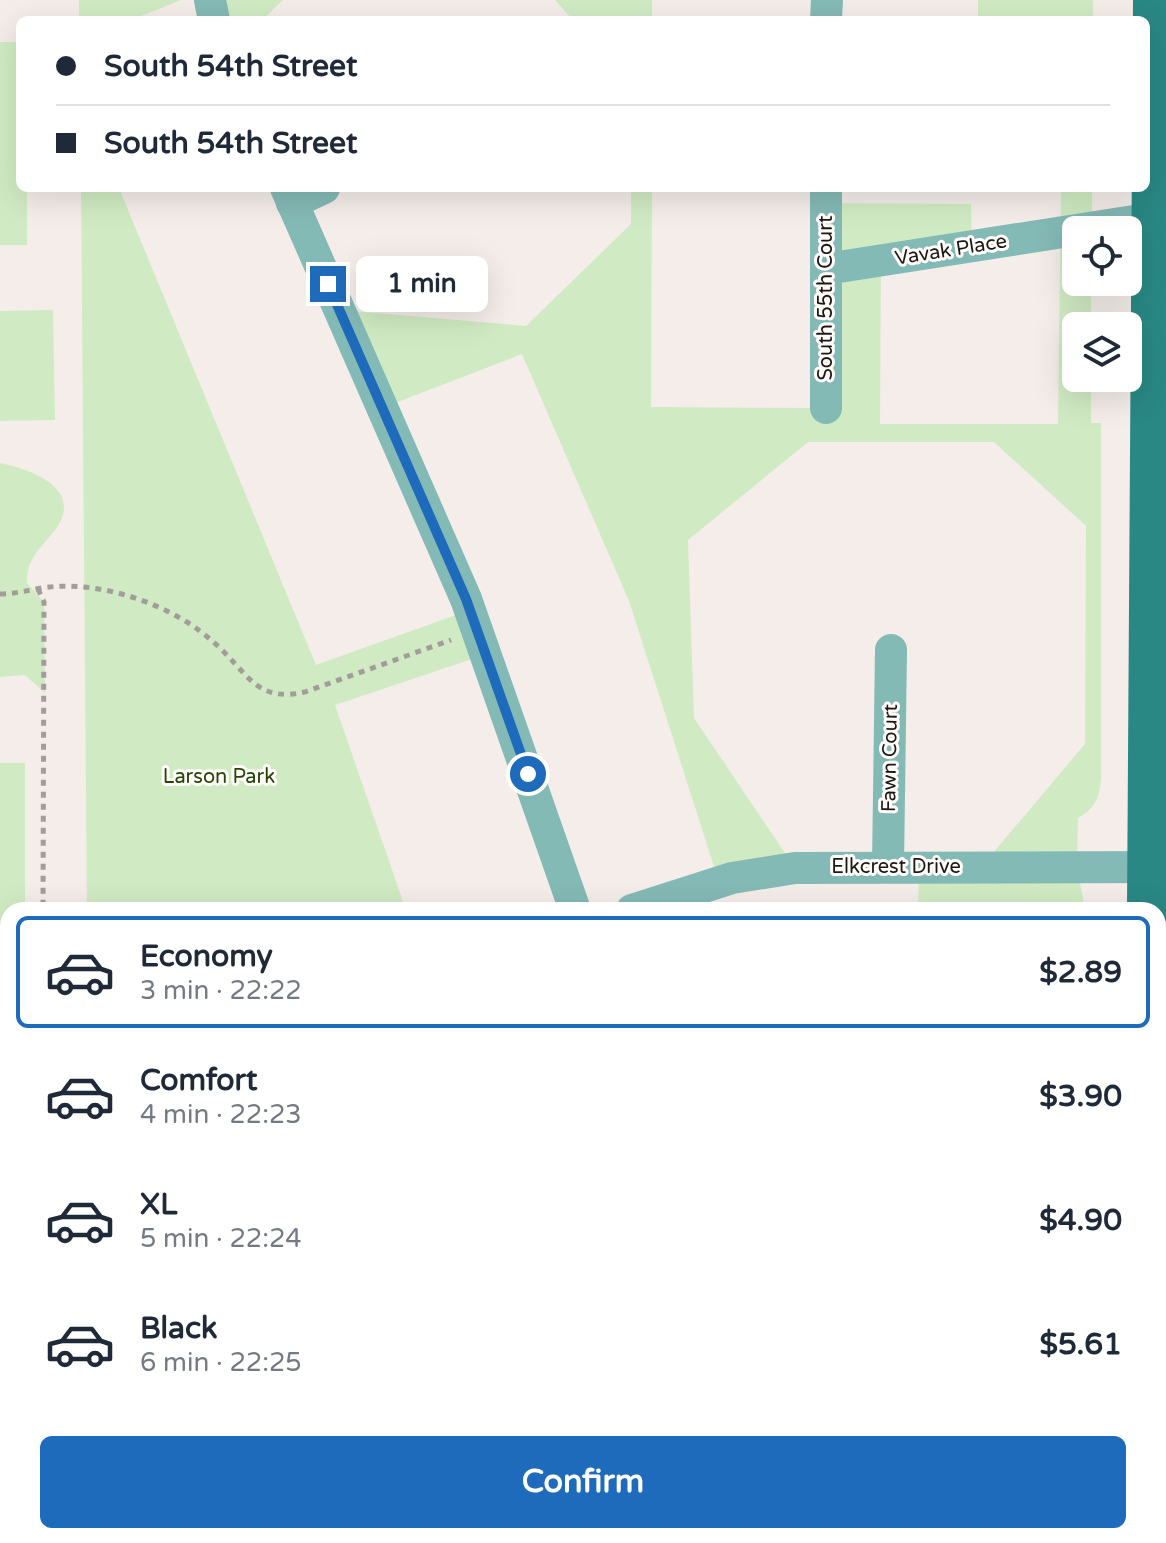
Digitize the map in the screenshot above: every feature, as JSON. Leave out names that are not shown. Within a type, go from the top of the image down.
[{"type":"main road","points":[[1150,902],[1157,867],[1154,0]]},
{"type":"street","name":"South 55th Court","points":[[826,192],[826,408]]},
{"type":"street","points":[[289,195],[478,629],[572,902]]},
{"type":"street","name":"Vavak Place","points":[[826,269],[1153,218]]},
{"type":"street","name":"Fawn Court","points":[[888,866],[891,650]]},
{"type":"street","name":"Elkcrest Drive","points":[[656,902],[710,884],[755,873],[795,868],[1157,867]]},
{"type":"path","points":[[0,594],[86,588],[126,595],[190,624],[211,640],[253,684],[269,693],[286,695],[305,692],[478,629]]},
{"type":"path","points":[[38,589],[44,602],[43,902]]},
{"type":"green space","points":[[79,0],[181,0],[141,16],[79,16]]},
{"type":"green space","points":[[210,0],[283,0],[266,16],[213,16]]},
{"type":"green space","points":[[555,0],[652,0],[652,16],[569,16]]},
{"type":"green space","points":[[978,0],[1093,0],[1093,16],[978,16]]},
{"type":"green space","points":[[0,42],[16,42],[16,192],[27,192],[27,245],[0,245]]},
{"type":"green space","name":"Larson Park","points":[[81,192],[121,192],[316,665],[470,610],[487,654],[335,705],[403,902],[87,902]]},
{"type":"green space","points":[[631,192],[652,192],[651,407],[825,408],[826,203],[971,204],[972,246],[881,261],[880,424],[1058,424],[1061,192],[1092,192],[1092,216],[1062,216],[1062,296],[1091,296],[1091,312],[1062,312],[1062,392],[1091,392],[1091,423],[1101,423],[1101,779],[1095,802],[1078,818],[1077,866],[1084,902],[918,902],[919,866],[982,866],[1085,744],[1086,526],[994,442],[808,442],[688,540],[694,718],[795,868],[719,882],[629,601],[522,354],[382,408],[340,310],[526,326],[631,224]]},
{"type":"green space","points":[[53,310],[55,420],[0,421],[0,311]]},
{"type":"green space","points":[[0,463],[36,474],[57,489],[63,499],[64,511],[59,524],[33,558],[27,583],[44,602],[45,693],[25,675],[0,677]]},
{"type":"green space","points":[[0,763],[25,763],[25,902],[0,902]]},
{"type":"route","points":[[328,284],[466,599],[528,774]]}]
